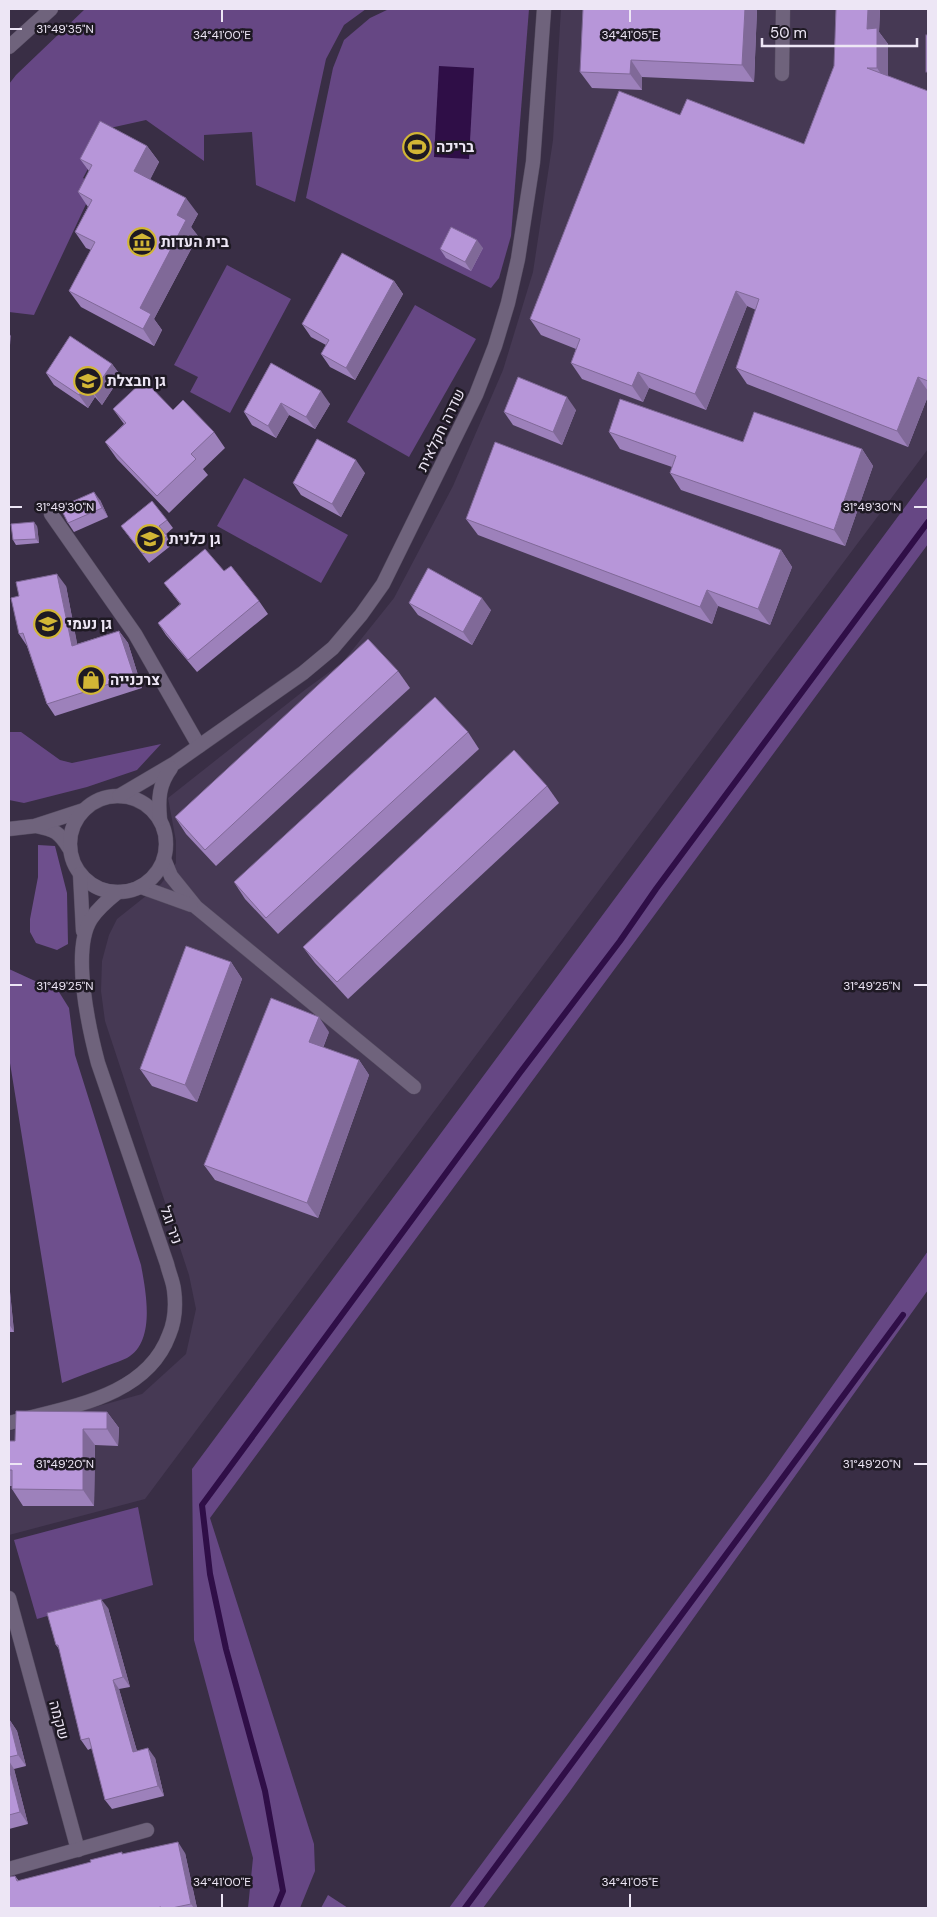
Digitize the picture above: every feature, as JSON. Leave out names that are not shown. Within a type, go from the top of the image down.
[{"type":"street","points":[[9,47],[51,9]]},
{"type":"street","name":"שדרה חקלאית","points":[[119,796],[175,763],[303,673],[333,648],[361,615],[383,584],[395,562],[476,395],[495,346],[508,303],[518,259],[533,162],[544,9]]},
{"type":"street","points":[[782,9],[782,74]]},
{"type":"street","points":[[51,514],[135,634],[199,746]]},
{"type":"street","name":"שדרה חקלאית","points":[[160,819],[159,793],[164,777],[175,763]]},
{"type":"street","points":[[35,826],[53,830],[62,836],[69,848],[73,864],[80,874],[95,887],[110,892],[126,892],[141,887],[154,878],[167,849],[166,834],[160,819],[149,807],[135,799],[119,796],[103,798],[88,806],[77,817],[71,832],[69,848]]},
{"type":"street","points":[[9,829],[35,826],[84,810]]},
{"type":"street","points":[[164,859],[171,876],[196,907],[414,1087]]},
{"type":"street","name":"ניר וגל","points":[[80,874],[84,942]]},
{"type":"street","points":[[141,887],[174,897],[196,907]]},
{"type":"street","name":"ניר וגל","points":[[9,1423],[104,1396],[125,1386],[143,1374],[155,1361],[165,1346],[173,1325],[174,1290],[167,1264],[98,1063],[91,1036],[83,981],[85,932],[90,920],[106,901],[118,892]]},
{"type":"street","name":"שקמה","points":[[9,1598],[78,1850]]},
{"type":"street","points":[[9,1869],[147,1830]]},
{"type":"shaded area","points":[[85,9],[366,9],[344,25],[326,59],[295,202],[256,185],[252,132],[204,135],[204,161],[146,120],[110,128],[83,178],[95,185],[34,315],[9,312],[9,84]]},
{"type":"shaded area","name":"בריכה","points":[[389,9],[529,9],[511,236],[499,278],[491,288],[306,198],[333,68],[344,40],[370,18]]},
{"type":"shaded area","points":[[561,9],[928,9],[928,449],[145,1499],[9,1535],[9,1431],[142,1394],[186,1354],[196,1309],[189,1275],[105,1021],[101,991],[102,961],[109,935],[117,919],[161,884],[176,863],[176,841],[168,798],[306,689],[342,663],[394,598],[453,486],[503,370],[533,272],[553,140]]},
{"type":"shaded area","points":[[439,66],[474,68],[469,159],[434,157]]},
{"type":"shaded area","points":[[227,265],[291,299],[230,413],[190,392],[198,377],[174,365]]},
{"type":"shaded area","points":[[415,305],[476,339],[409,457],[347,422]]},
{"type":"shaded area","points":[[928,476],[928,544],[210,1518],[314,1844],[315,1871],[300,1908],[248,1908],[253,1858],[194,1640],[192,1469]]},
{"type":"shaded area","points":[[244,478],[348,535],[321,583],[217,526]]},
{"type":"shaded area","points":[[9,732],[21,732],[60,760],[72,763],[161,744],[137,770],[87,787],[24,803],[9,800]]},
{"type":"shaded area","points":[[38,845],[55,846],[67,893],[68,944],[57,950],[36,943],[30,932],[30,919],[38,877]]},
{"type":"shaded area","points":[[9,969],[59,992],[69,1008],[75,1055],[141,1265],[145,1289],[147,1316],[142,1341],[136,1351],[125,1359],[62,1383],[9,1057]]},
{"type":"shaded area","points":[[928,1251],[928,1290],[570,1791],[483,1908],[449,1908],[767,1478]]},
{"type":"shaded area","points":[[138,1507],[153,1585],[37,1619],[14,1540]]},
{"type":"shaded area","points":[[328,1895],[348,1908],[321,1908]]},
{"type":"building","points":[[583,9],[745,9],[742,65],[631,60],[630,74],[580,72]]},
{"type":"building","points":[[836,9],[868,9],[867,29],[877,28],[877,68],[867,68],[928,91],[928,381],[918,377],[897,431],[736,368],[759,299],[736,291],[695,394],[638,372],[632,386],[571,363],[580,339],[530,319],[619,91],[680,115],[687,99],[804,144],[834,66]]},
{"type":"building","points":[[926,35],[928,35],[928,72],[926,72]]},
{"type":"building","name":"בית העדות","points":[[100,121],[147,146],[134,171],[186,198],[177,215],[186,220],[140,308],[151,314],[143,329],[69,291],[95,242],[75,232],[92,200],[78,192],[92,165],[80,159]]},
{"type":"building","points":[[451,227],[477,240],[465,262],[440,249]]},
{"type":"building","points":[[342,253],[394,281],[346,368],[321,354],[329,340],[302,324]]},
{"type":"building","name":"גן חבצלת","points":[[70,336],[112,364],[93,392],[87,384],[79,395],[46,373]]},
{"type":"building","points":[[271,363],[321,391],[306,417],[281,403],[268,426],[244,412]]},
{"type":"building","points":[[518,377],[567,397],[553,432],[504,412]]},
{"type":"building","points":[[144,380],[173,410],[183,400],[214,432],[191,454],[196,459],[157,496],[105,442],[126,423],[113,409]]},
{"type":"building","points":[[620,399],[743,442],[754,412],[862,449],[834,530],[670,473],[676,456],[609,432]]},
{"type":"building","points":[[317,439],[356,460],[332,504],[293,483]]},
{"type":"building","points":[[495,442],[781,550],[758,609],[707,590],[700,607],[466,519]]},
{"type":"building","points":[[94,492],[102,508],[68,523],[60,507]]},
{"type":"building","name":"גן כלנית","points":[[152,501],[167,520],[159,526],[167,536],[143,554],[121,526]]},
{"type":"building","points":[[34,522],[36,539],[13,540],[11,524]]},
{"type":"building","points":[[205,549],[224,571],[231,566],[259,601],[188,660],[158,623],[181,604],[164,583]]},
{"type":"building","points":[[428,568],[482,598],[463,632],[409,603]]},
{"type":"building","points":[[57,574],[72,646],[119,631],[134,676],[47,704],[23,633],[19,634],[11,598],[19,596],[16,582]]},
{"type":"building","points":[[368,639],[398,671],[205,850],[175,817]]},
{"type":"building","points":[[435,697],[468,732],[266,918],[234,882]]},
{"type":"building","points":[[514,750],[547,786],[337,982],[303,947]]},
{"type":"building","points":[[186,946],[231,962],[185,1085],[140,1069]]},
{"type":"building","points":[[271,998],[319,1017],[309,1042],[359,1060],[307,1203],[204,1165]]},
{"type":"building","points":[[16,1411],[107,1412],[107,1429],[83,1429],[83,1490],[12,1489],[12,1470],[9,1470],[9,1441],[15,1441]]},
{"type":"building","points":[[101,1599],[123,1677],[113,1680],[133,1752],[148,1748],[158,1786],[105,1800],[89,1738],[81,1740],[58,1645],[56,1645],[47,1613]]},
{"type":"building","points":[[9,1719],[18,1755],[9,1757]]},
{"type":"building","points":[[9,1768],[20,1812],[9,1815]]},
{"type":"building","points":[[178,1842],[191,1904],[172,1908],[9,1908],[9,1877],[15,1876],[17,1881],[122,1852],[122,1854]]},
{"type":"waterway","points":[[276,1908],[283,1891],[265,1791],[226,1649],[210,1574],[202,1505],[928,522]]},
{"type":"waterway","points":[[465,1908],[903,1315]]},
{"type":"place","name":"בריכה","points":[[417,147]]},
{"type":"place","name":"בית העדות","points":[[142,242]]},
{"type":"place","name":"גן חבצלת","points":[[88,381]]},
{"type":"place","name":"גן כלנית","points":[[150,539]]},
{"type":"place","name":"גן נעמי","points":[[48,624]]},
{"type":"place","name":"צרכנייה","points":[[91,680]]}]
